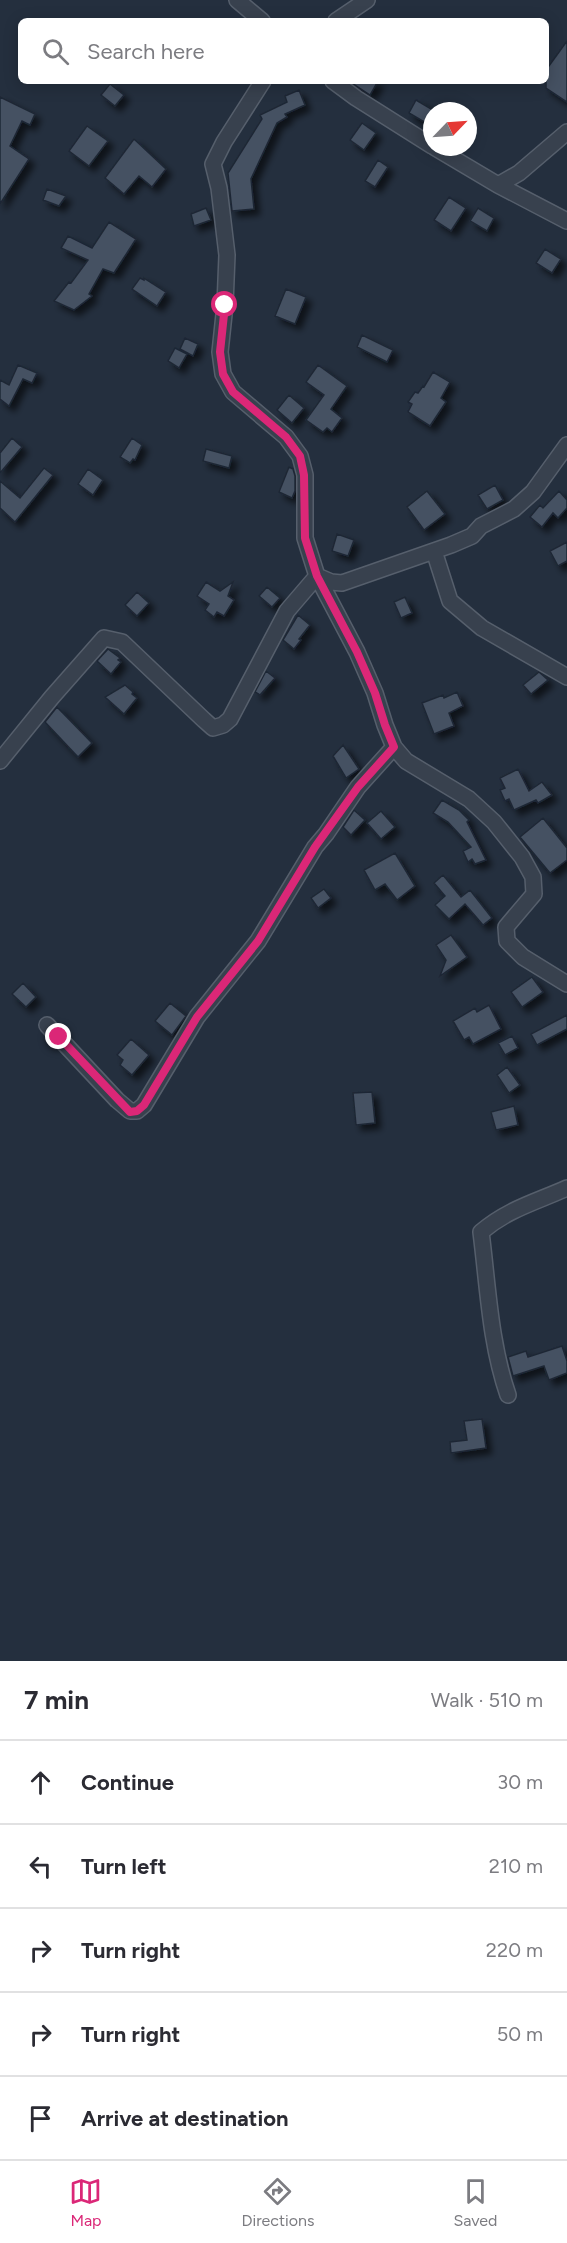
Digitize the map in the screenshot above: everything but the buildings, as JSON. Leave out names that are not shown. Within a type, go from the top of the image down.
[{"type":"street","points":[[237,0],[258,18]]},
{"type":"street","points":[[340,18],[367,0]]},
{"type":"street","points":[[261,84],[224,142],[213,164],[219,188],[226,255],[225,305],[220,352],[223,374],[233,392],[286,437],[300,456],[304,475],[305,538],[317,576],[357,652],[375,693],[394,747],[406,761],[469,799],[494,822],[522,857],[533,877],[534,894],[506,927],[507,941],[522,957],[567,984]]},
{"type":"street","points":[[337,84],[423,140]]},
{"type":"street","points":[[498,184],[519,172],[567,132]]},
{"type":"street","points":[[450,156],[567,221]]},
{"type":"street","points":[[317,576],[331,582],[342,583],[471,536],[481,526],[514,509],[533,492],[567,445]]},
{"type":"street","points":[[434,551],[450,601],[482,628],[567,677]]},
{"type":"street","points":[[0,760],[104,638],[122,642],[134,651],[213,728],[223,725],[230,719],[287,611],[317,576]]},
{"type":"street","points":[[47,1025],[117,1100],[130,1112],[137,1111],[144,1105],[197,1017],[264,932],[315,847],[358,787],[394,747]]},
{"type":"street","points":[[508,1395],[500,1373],[491,1328],[481,1232],[498,1218],[520,1206],[567,1188]]},
{"type":"route","points":[[59,1037],[130,1112],[137,1111],[144,1105],[197,1017],[258,941],[315,847],[358,787],[394,747],[375,693],[357,652],[317,576],[305,538],[304,475],[300,456],[286,437],[233,392],[223,374],[220,352],[225,305]]}]
